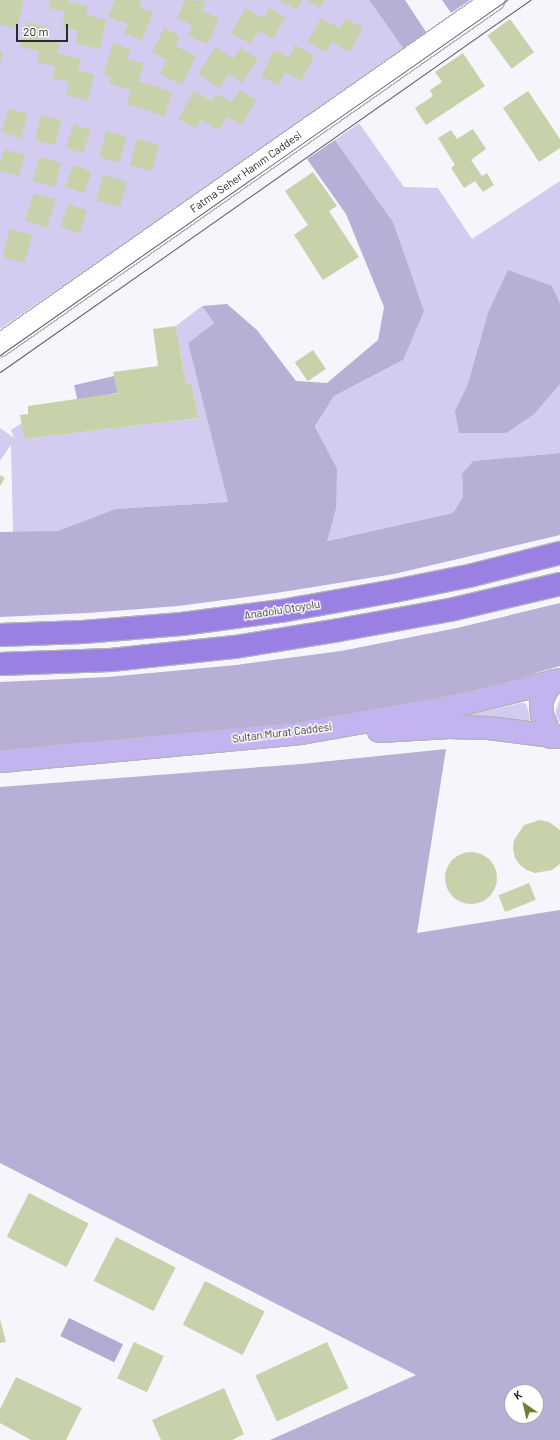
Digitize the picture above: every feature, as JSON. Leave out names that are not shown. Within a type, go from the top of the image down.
[{"type":"highway","name":"Anadolu Otoyolu","points":[[0,635],[90,632],[182,624],[281,611],[466,577],[560,553]]},
{"type":"highway","points":[[0,664],[111,660],[235,647],[454,609],[560,584]]},
{"type":"main road","name":"Sultan Murat Caddesi","points":[[0,761],[301,733],[458,705],[557,681]]},
{"type":"main road","points":[[556,737],[542,715],[541,703],[546,691],[557,681]]},
{"type":"main road","points":[[301,733],[449,727],[489,728],[556,737]]},
{"type":"street","name":"Fatma Seher Hanım Caddesi","points":[[0,345],[493,0]]},
{"type":"shaded area","points":[[0,0],[369,0],[405,51],[0,329]]},
{"type":"shaded area","points":[[369,0],[405,0],[426,32],[405,51]]},
{"type":"shaded area","points":[[442,0],[470,0],[451,13]]},
{"type":"shaded area","points":[[359,123],[404,187],[438,188],[472,239],[560,181],[560,453],[473,461],[462,475],[463,497],[453,513],[326,541],[336,509],[315,428],[334,396],[403,360],[393,222],[335,140]]},
{"type":"shaded area","points":[[335,140],[393,222],[424,311],[403,360],[334,396],[315,427],[337,469],[336,509],[327,541],[453,513],[463,497],[462,474],[473,461],[560,453],[560,535],[394,574],[276,593],[178,606],[88,613],[0,617],[0,532],[58,531],[115,509],[228,502],[188,343],[214,323],[202,306],[227,304],[257,330],[296,381],[327,383],[378,340],[384,307],[346,214],[307,159]]},
{"type":"shaded area","points":[[508,270],[552,286],[560,304],[560,384],[534,414],[506,433],[459,433],[455,411],[468,384],[488,313]]},
{"type":"shaded area","points":[[202,306],[214,323],[188,343],[228,502],[115,509],[58,531],[13,533],[11,445],[0,461],[0,428],[14,438],[11,430],[22,423],[24,439],[199,418],[191,383],[186,384],[176,326]]},
{"type":"shaded area","points":[[114,376],[118,393],[78,402],[74,385]]},
{"type":"shaded area","points":[[560,603],[560,666],[441,700],[380,714],[0,753],[0,682],[108,677],[236,665],[341,651],[457,628]]},
{"type":"shaded area","points":[[560,699],[560,723],[556,715],[556,710]]},
{"type":"shaded area","points":[[525,703],[527,706],[530,719],[528,722],[393,725],[468,715]]},
{"type":"shaded area","points":[[446,749],[417,933],[560,910],[560,1440],[270,1440],[416,1375],[0,1163],[0,787],[301,764]]},
{"type":"shaded area","points":[[69,1318],[123,1344],[114,1362],[60,1336]]},
{"type":"building","points":[[0,0],[24,0],[17,29],[0,24]]},
{"type":"building","points":[[50,0],[69,0],[68,2],[88,6],[86,15],[106,20],[100,49],[75,43],[78,31],[62,27],[65,12],[48,8]]},
{"type":"building","points":[[115,0],[142,0],[139,8],[153,12],[142,40],[124,33],[128,24],[108,17]]},
{"type":"building","points":[[185,0],[206,1],[202,11],[219,18],[208,44],[188,36],[192,25],[177,18]]},
{"type":"building","points":[[279,0],[302,0],[296,10]]},
{"type":"building","points":[[307,0],[325,0],[320,8]]},
{"type":"building","points":[[245,8],[264,18],[269,8],[285,17],[273,39],[258,31],[251,44],[231,34]]},
{"type":"building","points":[[321,18],[340,28],[346,18],[363,28],[350,52],[332,42],[326,52],[307,42]]},
{"type":"building","points":[[510,19],[534,52],[511,69],[487,35]]},
{"type":"building","points":[[26,22],[46,27],[43,38],[60,42],[57,53],[81,59],[78,71],[94,74],[88,100],[66,95],[69,82],[52,78],[55,66],[37,62],[39,51],[20,47]]},
{"type":"building","points":[[164,28],[180,36],[175,46],[196,56],[182,85],[160,74],[167,60],[152,52]]},
{"type":"building","points":[[113,43],[130,49],[127,59],[144,64],[138,81],[172,92],[165,116],[127,104],[131,90],[109,83],[111,77],[103,74]]},
{"type":"building","points":[[295,45],[314,56],[301,81],[285,73],[278,85],[261,76],[274,50],[289,57]]},
{"type":"building","points":[[216,47],[233,59],[241,48],[258,59],[242,83],[229,74],[219,88],[198,74]]},
{"type":"building","points":[[0,51],[3,52],[1,62],[0,62]]},
{"type":"building","points":[[463,53],[485,86],[426,125],[415,108],[433,96],[430,90],[442,82],[435,72]]},
{"type":"building","points":[[239,90],[256,100],[242,125],[227,117],[219,130],[201,120],[196,128],[178,119],[194,91],[212,101],[216,94],[232,102]]},
{"type":"building","points":[[528,91],[560,139],[560,148],[539,162],[503,108]]},
{"type":"building","points":[[9,108],[28,114],[20,138],[1,132]]},
{"type":"building","points":[[41,115],[61,120],[55,145],[35,140]]},
{"type":"building","points":[[74,124],[91,130],[83,153],[66,148]]},
{"type":"building","points":[[473,129],[486,149],[471,160],[482,176],[487,173],[494,185],[483,192],[475,181],[464,188],[451,168],[455,165],[438,138],[451,130],[457,139]]},
{"type":"building","points":[[106,131],[126,136],[120,162],[99,157]]},
{"type":"building","points":[[137,139],[159,145],[152,171],[130,165]]},
{"type":"building","points":[[4,149],[25,155],[19,176],[0,171],[0,163]]},
{"type":"building","points":[[39,157],[61,163],[55,187],[33,181]]},
{"type":"building","points":[[73,165],[92,172],[84,193],[65,187]]},
{"type":"building","points":[[313,172],[337,206],[329,211],[359,257],[323,280],[294,235],[308,225],[285,191]]},
{"type":"building","points":[[103,175],[127,182],[120,207],[96,200]]},
{"type":"building","points":[[34,193],[56,200],[47,228],[25,221]]},
{"type":"building","points":[[68,204],[87,210],[80,233],[61,227]]},
{"type":"building","points":[[10,229],[32,235],[25,263],[2,257]]},
{"type":"building","points":[[176,326],[186,384],[191,383],[199,418],[24,439],[20,415],[28,414],[28,406],[118,393],[113,372],[158,366],[153,329]]},
{"type":"building","points":[[313,350],[326,369],[308,381],[295,362]]},
{"type":"building","points":[[0,475],[5,478],[0,486]]},
{"type":"building","points":[[540,820],[549,822],[560,830],[560,864],[552,870],[535,873],[520,865],[515,858],[513,849],[514,840],[524,825]]},
{"type":"building","points":[[466,852],[476,852],[490,859],[497,873],[497,883],[490,897],[476,904],[466,904],[456,900],[449,893],[445,883],[445,873],[449,863],[456,856]]},
{"type":"building","points":[[529,883],[536,900],[505,912],[498,895]]},
{"type":"building","points":[[29,1193],[89,1223],[66,1267],[7,1237]]},
{"type":"building","points":[[116,1237],[176,1267],[153,1311],[94,1281]]},
{"type":"building","points":[[205,1281],[265,1311],[242,1355],[183,1325]]},
{"type":"building","points":[[0,1319],[6,1342],[0,1343]]},
{"type":"building","points":[[134,1342],[164,1356],[147,1392],[117,1378]]},
{"type":"building","points":[[327,1342],[349,1388],[277,1422],[255,1375]]},
{"type":"building","points":[[16,1377],[82,1408],[66,1440],[31,1440],[0,1423],[0,1409]]},
{"type":"building","points":[[224,1388],[244,1434],[232,1440],[161,1440],[152,1420]]},
{"type":"tram line","points":[[0,355],[507,0]]},
{"type":"tram line","points":[[0,372],[530,0]]}]
